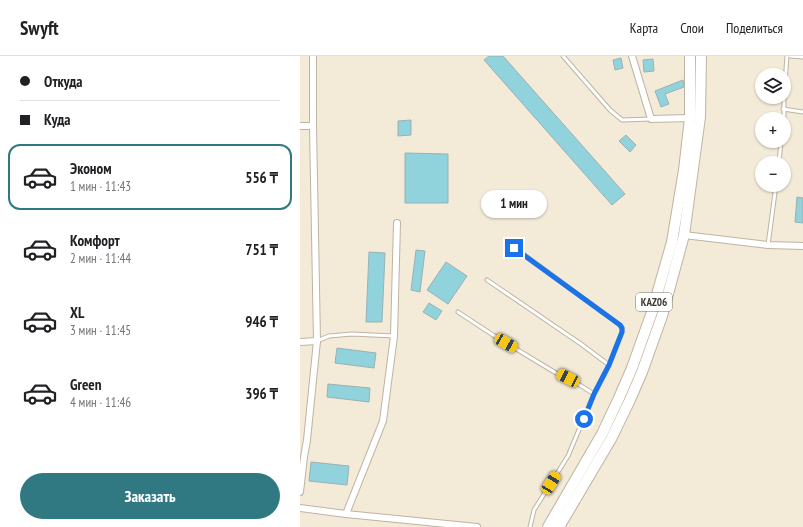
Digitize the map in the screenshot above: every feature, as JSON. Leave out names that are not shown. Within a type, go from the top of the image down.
[{"type":"highway","name":"KАZ06","points":[[548,527],[602,434],[619,398],[652,312],[672,242],[684,170],[690,118],[690,56]]},
{"type":"highway","name":"KАZ06","points":[[559,527],[611,439],[632,396],[662,316],[684,235],[700,117],[701,56]]},
{"type":"street","points":[[300,492],[317,341],[313,56]]},
{"type":"street","points":[[632,56],[651,119],[690,118]]},
{"type":"street","points":[[300,126],[313,126]]},
{"type":"street","points":[[346,514],[383,421],[394,336],[397,222]]},
{"type":"street","points":[[684,235],[768,245],[803,246]]},
{"type":"street","points":[[300,342],[317,341]]},
{"type":"street","points":[[300,440],[307,440]]},
{"type":"street","points":[[300,508],[478,527]]},
{"type":"lane","points":[[562,56],[610,110],[622,120],[651,119]]},
{"type":"lane","points":[[786,68],[787,56]]},
{"type":"lane","points":[[790,56],[803,57]]},
{"type":"lane","points":[[783,104],[783,112]]},
{"type":"lane","points":[[783,109],[803,112]]},
{"type":"lane","points":[[768,245],[775,192]]},
{"type":"lane","points":[[514,248],[620,325],[622,328],[622,332],[609,365],[594,394],[568,456],[534,510],[530,527]]},
{"type":"lane","points":[[487,280],[581,344],[609,365]]},
{"type":"lane","points":[[458,312],[493,335],[594,394]]},
{"type":"lane","points":[[317,341],[329,336],[352,334],[394,336]]},
{"type":"building","points":[[489,56],[503,56],[625,194],[612,205],[484,60]]},
{"type":"building","points":[[621,58],[623,68],[615,70],[613,60]]},
{"type":"building","points":[[653,59],[654,71],[644,72],[643,60]]},
{"type":"building","points":[[683,80],[684,87],[665,94],[669,104],[661,107],[655,91]]},
{"type":"building","points":[[411,120],[411,135],[398,136],[398,121]]},
{"type":"building","points":[[626,135],[636,145],[630,152],[619,141]]},
{"type":"building","points":[[405,153],[448,154],[448,203],[405,203]]},
{"type":"building","points":[[797,197],[803,198],[803,223],[795,222]]},
{"type":"building","points":[[416,250],[425,251],[420,292],[411,290]]},
{"type":"building","points":[[369,252],[385,253],[382,322],[366,322]]},
{"type":"building","points":[[446,262],[467,276],[448,304],[427,290]]},
{"type":"building","points":[[429,303],[442,311],[436,320],[423,312]]},
{"type":"building","points":[[337,348],[376,353],[374,368],[335,363]]},
{"type":"building","points":[[328,384],[370,388],[369,402],[327,397]]},
{"type":"building","points":[[311,462],[349,466],[347,485],[309,481]]},
{"type":"route","points":[[514,248],[620,325],[622,328],[622,332],[609,365],[594,394],[584,419]]}]
